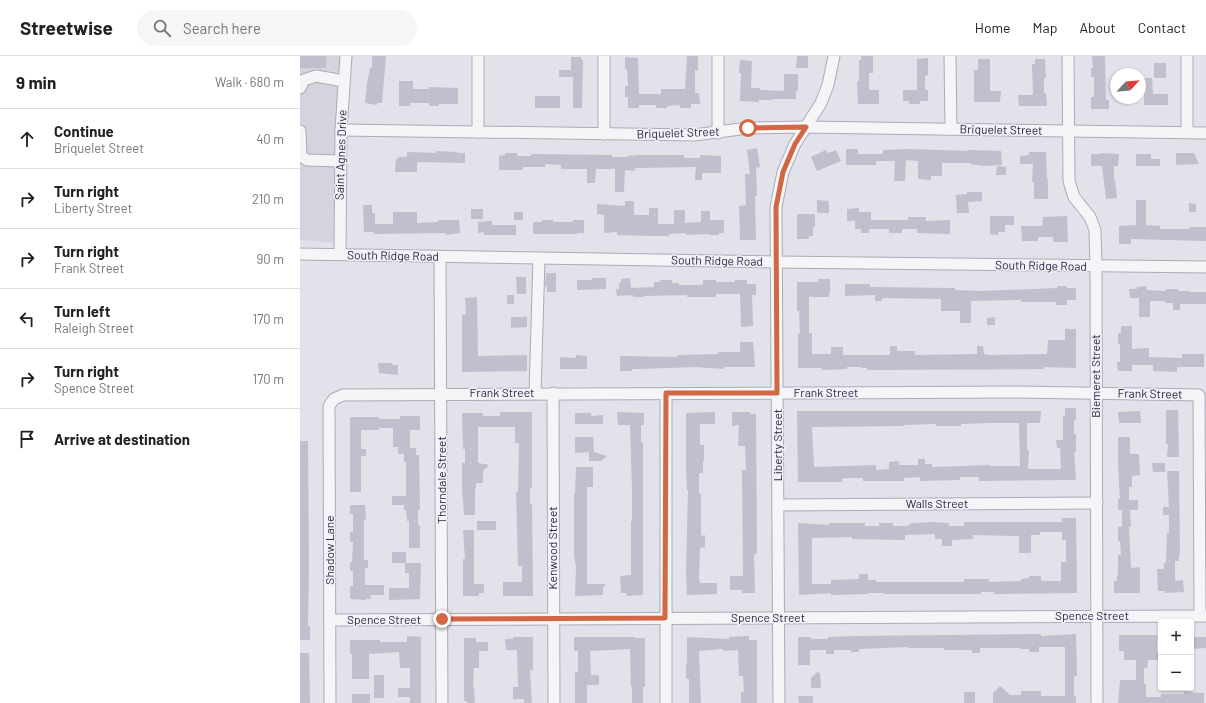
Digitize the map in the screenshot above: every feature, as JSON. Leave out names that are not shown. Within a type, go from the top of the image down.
[{"type":"street","name":"Saint Agnes Drive","points":[[340,254],[340,161],[346,56]]},
{"type":"street","points":[[478,56],[478,132]]},
{"type":"street","points":[[604,56],[604,134]]},
{"type":"street","points":[[718,56],[718,133]]},
{"type":"street","name":"Liberty Street","points":[[779,703],[776,207],[783,172],[795,144],[821,103],[828,85],[834,56]]},
{"type":"street","points":[[950,56],[951,129]]},
{"type":"street","name":"Biemeret Street","points":[[1068,56],[1069,181],[1074,197],[1090,217],[1095,230],[1097,703]]},
{"type":"street","points":[[1186,56],[1187,132]]},
{"type":"street","points":[[300,88],[304,80],[316,76],[344,81]]},
{"type":"street","name":"Briquelet Street","points":[[341,130],[694,135],[748,128],[806,127],[1206,132]]},
{"type":"street","points":[[300,131],[301,156],[308,160],[340,161]]},
{"type":"street","name":"South Ridge Road","points":[[300,254],[1206,267]]},
{"type":"street","name":"Thorndale Street","points":[[440,257],[442,393],[442,703]]},
{"type":"street","points":[[535,393],[539,258]]},
{"type":"street","name":"Frank Street","points":[[334,399],[343,395],[442,393],[1018,392],[1199,395],[1203,616]]},
{"type":"street","name":"Kenwood Street","points":[[553,393],[554,703]]},
{"type":"street","points":[[666,393],[666,703]]},
{"type":"street","name":"Shadow Lane","points":[[330,703],[329,406],[334,399]]},
{"type":"street","name":"Walls Street","points":[[778,505],[1097,503]]},
{"type":"street","name":"Spence Street","points":[[330,620],[1203,616]]},
{"type":"shaded area","points":[[300,56],[346,56],[340,243],[300,240]]},
{"type":"building","points":[[300,56],[326,56],[326,68],[300,68]]},
{"type":"building","points":[[372,56],[386,56],[382,103],[377,103],[377,105],[365,103],[368,76],[370,68],[372,68]]},
{"type":"building","points":[[687,56],[698,56],[698,71],[695,70],[695,93],[699,93],[700,104],[691,104],[691,108],[680,108],[680,105],[667,106],[667,108],[656,108],[656,105],[639,105],[639,108],[628,108],[628,97],[625,97],[625,86],[628,86],[627,69],[625,69],[625,57],[638,58],[639,94],[661,94],[661,89],[685,89]]},
{"type":"building","points":[[797,56],[808,56],[808,68],[796,68]]},
{"type":"building","points":[[861,56],[873,56],[873,73],[869,73],[869,90],[879,90],[879,104],[858,104],[857,81],[859,81],[859,60],[861,60]]},
{"type":"building","points":[[1092,56],[1105,56],[1106,100],[1109,100],[1109,109],[1091,109],[1091,97],[1094,97],[1094,77],[1091,77],[1091,68],[1093,68]]},
{"type":"building","points":[[571,57],[581,57],[583,60],[582,108],[573,108],[573,77],[559,77],[559,70],[571,70]]},
{"type":"building","points":[[928,58],[928,75],[925,76],[925,90],[928,90],[928,101],[920,101],[920,104],[909,104],[909,101],[903,101],[903,90],[917,90],[917,59]]},
{"type":"building","points":[[978,59],[990,59],[990,91],[1001,91],[1000,102],[974,102],[974,70],[978,70]]},
{"type":"building","points":[[1035,59],[1045,59],[1046,78],[1044,78],[1044,93],[1046,93],[1047,106],[1019,106],[1018,95],[1033,94],[1032,64],[1035,64]]},
{"type":"building","points":[[740,60],[752,61],[751,88],[784,91],[784,74],[798,74],[798,91],[796,91],[796,99],[759,100],[759,102],[740,101]]},
{"type":"building","points":[[1154,63],[1166,63],[1166,78],[1154,78]]},
{"type":"building","points":[[1146,78],[1152,78],[1153,94],[1168,94],[1168,105],[1144,105],[1146,104]]},
{"type":"building","points":[[399,81],[413,81],[413,89],[429,89],[429,87],[458,88],[458,104],[439,104],[439,106],[429,106],[429,103],[410,103],[410,106],[399,106]]},
{"type":"building","points":[[535,96],[560,96],[560,108],[535,108]]},
{"type":"building","points":[[757,148],[760,167],[756,168],[756,240],[740,240],[739,206],[746,205],[745,174],[750,174],[747,150]]},
{"type":"building","points":[[846,149],[858,149],[858,154],[883,154],[883,150],[909,149],[1001,151],[1002,165],[984,166],[970,163],[942,163],[942,176],[931,176],[931,180],[918,179],[918,161],[906,160],[905,181],[894,181],[895,161],[876,161],[876,165],[846,165]]},
{"type":"building","points":[[826,150],[828,153],[836,150],[841,161],[817,171],[811,157]]},
{"type":"building","points":[[436,151],[465,153],[465,163],[417,162],[417,172],[395,172],[396,159],[399,157],[407,157],[407,152],[436,153]]},
{"type":"building","points":[[1029,152],[1046,152],[1048,199],[1034,199],[1034,182],[1032,182],[1033,164],[1020,164],[1020,156],[1029,155]]},
{"type":"building","points":[[505,153],[517,153],[517,156],[531,156],[531,154],[612,155],[612,157],[639,155],[684,155],[684,158],[700,158],[700,155],[721,156],[721,173],[702,173],[702,180],[695,180],[696,167],[635,168],[635,171],[625,170],[624,192],[615,192],[615,169],[596,169],[595,183],[587,183],[587,169],[561,169],[561,165],[545,164],[545,167],[523,167],[523,170],[499,170],[499,156],[505,155]]},
{"type":"building","points":[[1176,153],[1194,153],[1199,164],[1176,165]]},
{"type":"building","points":[[1091,154],[1119,154],[1118,166],[1114,166],[1114,180],[1117,198],[1106,199],[1102,166],[1091,166]]},
{"type":"building","points":[[1136,154],[1151,154],[1151,159],[1160,159],[1160,166],[1136,166]]},
{"type":"building","points":[[997,166],[1006,167],[1006,175],[996,175]]},
{"type":"building","points":[[967,192],[982,192],[982,201],[968,202],[969,213],[957,213],[956,195],[967,194]]},
{"type":"building","points":[[817,200],[829,201],[829,213],[817,213]]},
{"type":"building","points":[[1136,200],[1146,200],[1146,225],[1160,226],[1160,229],[1190,229],[1190,227],[1206,227],[1206,241],[1131,239],[1131,244],[1119,244],[1119,226],[1136,225]]},
{"type":"building","points":[[625,201],[634,201],[634,215],[649,215],[649,208],[658,208],[658,224],[674,224],[674,210],[685,210],[685,223],[701,222],[701,211],[710,211],[710,220],[724,220],[724,233],[719,233],[719,235],[686,235],[686,233],[669,234],[669,236],[656,236],[617,235],[617,232],[604,233],[604,215],[597,214],[597,204],[625,206]]},
{"type":"building","points":[[1189,203],[1196,204],[1196,212],[1189,212]]},
{"type":"building","points":[[363,205],[372,205],[372,213],[375,213],[375,224],[393,224],[393,212],[417,212],[417,223],[438,222],[438,220],[459,220],[460,233],[446,235],[446,233],[374,234],[374,232],[364,232]]},
{"type":"building","points":[[859,208],[859,212],[871,212],[871,220],[908,220],[908,217],[926,217],[926,221],[950,220],[950,234],[917,233],[917,229],[902,229],[902,233],[889,233],[889,229],[869,229],[869,233],[861,233],[861,229],[855,229],[855,221],[847,221],[847,209]]},
{"type":"building","points":[[471,209],[483,209],[483,219],[471,219]]},
{"type":"building","points":[[514,212],[523,212],[523,220],[514,220]]},
{"type":"building","points":[[797,214],[815,214],[813,236],[809,236],[809,239],[797,239]]},
{"type":"building","points":[[990,216],[1014,216],[1014,225],[1005,225],[1005,232],[998,232],[998,235],[990,234]]},
{"type":"building","points":[[1067,216],[1068,242],[1053,242],[1053,237],[1038,237],[1038,241],[1022,241],[1021,226],[1042,226],[1043,217]]},
{"type":"building","points":[[542,220],[553,220],[553,222],[573,222],[573,220],[584,220],[584,233],[533,234],[533,222],[542,222]]},
{"type":"building","points":[[492,221],[492,225],[516,225],[516,235],[484,235],[484,232],[478,233],[478,222]]},
{"type":"building","points":[[546,273],[556,273],[556,292],[547,292],[547,286],[545,286]]},
{"type":"building","points":[[516,277],[526,277],[526,294],[517,294]]},
{"type":"building","points":[[592,278],[606,278],[606,289],[577,290],[577,280],[592,280]]},
{"type":"building","points":[[630,278],[631,288],[654,287],[654,282],[661,282],[660,280],[672,280],[672,283],[679,283],[679,285],[703,285],[703,280],[735,282],[735,280],[747,280],[747,284],[756,284],[756,295],[752,295],[753,326],[741,327],[740,294],[716,294],[716,297],[687,297],[687,295],[644,297],[633,297],[633,295],[617,296],[616,289],[619,289],[621,279]]},
{"type":"building","points":[[818,279],[830,279],[830,293],[829,297],[809,297],[809,333],[812,333],[812,354],[831,354],[831,347],[843,347],[843,355],[890,355],[890,346],[897,346],[897,351],[915,351],[915,355],[977,354],[977,346],[983,346],[984,354],[989,355],[1047,354],[1048,340],[1065,340],[1065,329],[1076,329],[1076,368],[1044,367],[1044,369],[867,370],[867,368],[861,367],[847,367],[847,369],[822,370],[822,368],[798,368],[798,333],[800,333],[799,311],[797,311],[797,282],[818,282]]},
{"type":"building","points":[[845,284],[870,284],[870,287],[955,288],[955,290],[982,291],[1057,288],[1057,286],[1067,286],[1067,288],[1076,288],[1076,300],[1067,300],[1067,305],[1056,305],[1056,302],[1021,302],[1021,300],[971,301],[971,323],[960,323],[960,311],[941,311],[941,299],[882,298],[882,301],[875,301],[875,295],[845,296]]},
{"type":"building","points":[[1146,286],[1147,290],[1166,291],[1166,289],[1178,289],[1178,291],[1206,292],[1206,304],[1180,304],[1180,310],[1173,310],[1173,303],[1165,303],[1165,301],[1150,301],[1150,317],[1139,317],[1139,298],[1130,298],[1129,289],[1137,289],[1137,287]]},
{"type":"building","points":[[507,295],[514,295],[514,304],[507,304]]},
{"type":"building","points":[[477,297],[478,356],[527,355],[527,371],[462,372],[462,315],[466,314],[465,298]]},
{"type":"building","points":[[511,317],[527,317],[527,327],[511,328]]},
{"type":"building","points":[[995,317],[995,325],[987,325],[987,318]]},
{"type":"building","points":[[1121,326],[1132,326],[1132,349],[1149,348],[1149,357],[1182,358],[1182,354],[1204,354],[1204,367],[1177,367],[1177,372],[1153,371],[1153,365],[1132,365],[1132,371],[1118,371],[1117,362],[1120,362],[1120,344],[1118,344],[1118,333],[1121,333]]},
{"type":"building","points":[[740,342],[753,342],[755,367],[724,367],[724,369],[695,367],[632,369],[632,371],[620,371],[620,356],[677,357],[677,355],[740,352]]},
{"type":"building","points":[[576,355],[587,356],[587,369],[560,369],[560,357],[576,358]]},
{"type":"building","points":[[378,363],[392,363],[392,365],[398,365],[398,375],[379,373]]},
{"type":"building","points":[[1065,408],[1076,408],[1074,434],[1076,434],[1076,452],[1074,452],[1076,480],[979,481],[979,477],[960,477],[960,480],[920,481],[920,477],[904,478],[904,481],[863,481],[863,478],[848,478],[842,479],[842,482],[798,482],[797,411],[1041,411],[1040,423],[1027,423],[1027,450],[1029,450],[1028,469],[1061,469],[1060,448],[1057,448],[1056,440],[1063,440],[1063,416],[1065,416]],"holes":[[[1019,423],[1020,466],[990,465],[932,467],[932,464],[925,464],[925,459],[918,459],[918,465],[899,465],[899,461],[889,462],[889,469],[876,470],[876,465],[814,467],[812,427],[904,426],[936,424],[936,426],[961,426],[961,424]]]},
{"type":"building","points":[[1166,410],[1178,410],[1179,457],[1167,457],[1168,444],[1166,444]]},
{"type":"building","points":[[1140,411],[1141,423],[1119,423],[1118,412]]},
{"type":"building","points":[[500,412],[532,412],[532,488],[530,488],[530,504],[532,504],[533,596],[503,596],[503,582],[522,582],[522,566],[518,566],[516,492],[518,492],[519,443],[515,443],[515,427],[478,427],[478,463],[489,465],[483,471],[483,483],[476,483],[475,515],[464,515],[462,463],[465,463],[465,449],[463,449],[462,413],[483,413],[483,416],[500,416]]},
{"type":"building","points":[[617,412],[644,413],[644,425],[641,425],[641,442],[643,442],[643,595],[627,596],[626,593],[621,593],[620,576],[631,575],[632,488],[630,425],[618,425]]},
{"type":"building","points":[[715,412],[715,424],[700,424],[700,445],[704,445],[704,461],[703,473],[699,473],[699,494],[701,494],[701,536],[705,535],[705,547],[700,548],[699,578],[700,583],[717,583],[717,594],[687,595],[686,571],[688,490],[686,471],[686,413]]},
{"type":"building","points":[[732,412],[750,412],[750,414],[756,414],[757,554],[754,554],[755,593],[742,593],[742,590],[730,590],[730,576],[743,576],[742,470],[746,470],[745,446],[738,446],[739,425],[732,426]]},
{"type":"building","points":[[575,413],[591,413],[591,416],[603,415],[603,424],[575,424]]},
{"type":"building","points":[[400,416],[420,416],[420,430],[410,430],[410,448],[416,448],[416,455],[419,455],[420,510],[418,510],[418,525],[420,525],[420,548],[409,548],[409,521],[407,521],[404,505],[392,505],[392,496],[406,496],[406,462],[404,462],[404,454],[398,454],[398,447],[393,447],[393,428],[361,430],[361,449],[366,449],[366,456],[361,456],[361,492],[350,492],[350,417],[400,419]]},
{"type":"building","points":[[575,437],[593,437],[594,452],[607,456],[601,461],[589,461],[589,452],[575,453]]},
{"type":"building","points":[[1118,437],[1130,437],[1130,454],[1139,454],[1140,475],[1132,476],[1132,487],[1129,487],[1129,500],[1138,500],[1138,510],[1130,510],[1131,527],[1129,527],[1131,568],[1140,567],[1140,593],[1114,593],[1114,581],[1117,581],[1118,575],[1118,555],[1121,555],[1120,541],[1118,541],[1118,527],[1122,527],[1122,510],[1118,510],[1118,499],[1120,499]]},
{"type":"building","points":[[300,441],[308,441],[308,626],[310,626],[310,640],[300,640]]},
{"type":"building","points":[[1152,463],[1165,463],[1165,472],[1153,472]]},
{"type":"building","points":[[576,467],[593,467],[593,487],[587,487],[587,584],[606,584],[603,588],[603,595],[575,596],[576,567],[574,559],[574,494]]},
{"type":"building","points":[[1167,471],[1179,471],[1180,555],[1179,561],[1175,561],[1175,581],[1183,580],[1184,592],[1165,593],[1165,591],[1158,591],[1157,569],[1164,569],[1164,563],[1166,563],[1167,533],[1169,533],[1169,515],[1163,515],[1163,507],[1169,507]]},
{"type":"building","points":[[350,505],[365,505],[366,520],[364,520],[364,560],[368,560],[368,568],[365,568],[365,585],[384,585],[384,595],[370,595],[371,599],[366,600],[350,599],[350,586],[353,586],[353,571],[350,571],[350,562],[352,562],[353,542],[350,542],[350,532],[353,532],[353,514],[350,514]]},
{"type":"building","points":[[1062,518],[1076,518],[1077,593],[994,594],[994,592],[981,592],[981,594],[868,593],[831,595],[831,593],[799,595],[798,523],[829,525],[829,523],[865,523],[865,526],[879,526],[879,523],[893,523],[893,526],[909,526],[909,524],[914,523],[933,522],[949,523],[949,526],[964,526],[964,522],[1062,522]],"holes":[[[1040,532],[1062,532],[1062,540],[1066,540],[1066,562],[1061,562],[1061,581],[1041,581],[1041,576],[1029,576],[1029,578],[1021,579],[1021,581],[989,582],[989,579],[964,579],[964,582],[876,582],[876,580],[868,580],[868,574],[859,574],[859,579],[831,580],[831,584],[812,584],[812,538],[852,537],[852,539],[905,540],[905,535],[935,534],[935,539],[942,539],[942,546],[952,546],[952,540],[973,539],[973,535],[1019,536],[1019,553],[1031,553],[1031,535],[1040,535]]]},
{"type":"building","points":[[477,521],[496,521],[496,530],[477,530]]},
{"type":"building","points":[[463,530],[474,530],[474,584],[484,584],[484,593],[479,593],[479,596],[463,596],[463,559],[465,559]]},
{"type":"building","points":[[392,552],[406,552],[406,563],[421,563],[420,599],[389,600],[389,588],[409,588],[409,573],[405,573],[405,563],[392,563]]},
{"type":"building","points":[[1041,634],[1041,636],[1076,634],[1077,676],[1074,676],[1074,696],[1076,696],[1076,703],[993,703],[993,693],[1000,686],[1010,695],[1021,695],[1021,691],[1041,691],[1041,696],[1065,696],[1065,647],[1039,647],[1039,652],[1029,652],[1029,649],[1020,648],[980,648],[980,653],[972,653],[972,650],[944,650],[944,648],[908,647],[859,649],[859,652],[851,652],[851,650],[834,650],[834,654],[826,654],[826,650],[810,650],[810,665],[798,665],[798,637],[828,639],[828,637],[857,636]]},
{"type":"building","points":[[1119,635],[1157,635],[1158,660],[1148,660],[1147,668],[1144,668],[1146,697],[1161,697],[1161,694],[1184,694],[1184,692],[1204,693],[1204,703],[1118,703],[1120,680],[1136,680],[1136,660],[1124,660],[1124,651],[1119,651]]},
{"type":"building","points":[[407,636],[421,637],[421,703],[410,703],[410,697],[398,697],[398,688],[410,688],[410,668],[400,668],[399,652],[369,654],[369,679],[352,679],[352,654],[350,654],[350,640],[407,642]]},
{"type":"building","points":[[749,636],[749,640],[757,640],[757,703],[741,703],[741,692],[744,692],[743,676],[739,676],[738,650],[723,651],[723,649],[699,651],[701,703],[689,703],[689,679],[686,679],[687,637],[729,639],[729,637]]},
{"type":"building","points":[[513,637],[533,637],[533,670],[530,670],[532,703],[524,703],[524,699],[513,699],[513,687],[518,687],[517,650],[506,650],[505,639],[513,639]]},
{"type":"building","points":[[574,637],[645,638],[645,687],[643,687],[643,703],[632,703],[630,649],[590,651],[591,675],[599,675],[599,685],[587,685],[587,703],[575,703],[575,672],[578,672],[578,651],[574,651]]},
{"type":"building","points":[[1194,637],[1206,637],[1206,648],[1194,649]]},
{"type":"building","points":[[464,638],[476,638],[476,642],[488,642],[488,651],[479,651],[479,668],[474,668],[473,687],[475,703],[467,703],[467,701],[464,701]]},
{"type":"building","points":[[300,653],[309,653],[310,703],[300,703]]},
{"type":"building","points":[[817,672],[820,673],[821,688],[811,688],[811,678]]},
{"type":"building","points":[[374,675],[384,675],[384,698],[374,698]]},
{"type":"building","points":[[964,692],[975,692],[975,703],[964,703]]},
{"type":"building","points":[[352,694],[370,694],[370,703],[352,703]]},
{"type":"building","points":[[798,696],[813,696],[813,703],[799,703]]},
{"type":"route","points":[[442,619],[665,618],[666,393],[777,393],[776,207],[783,172],[795,144],[806,127],[748,128]]}]
